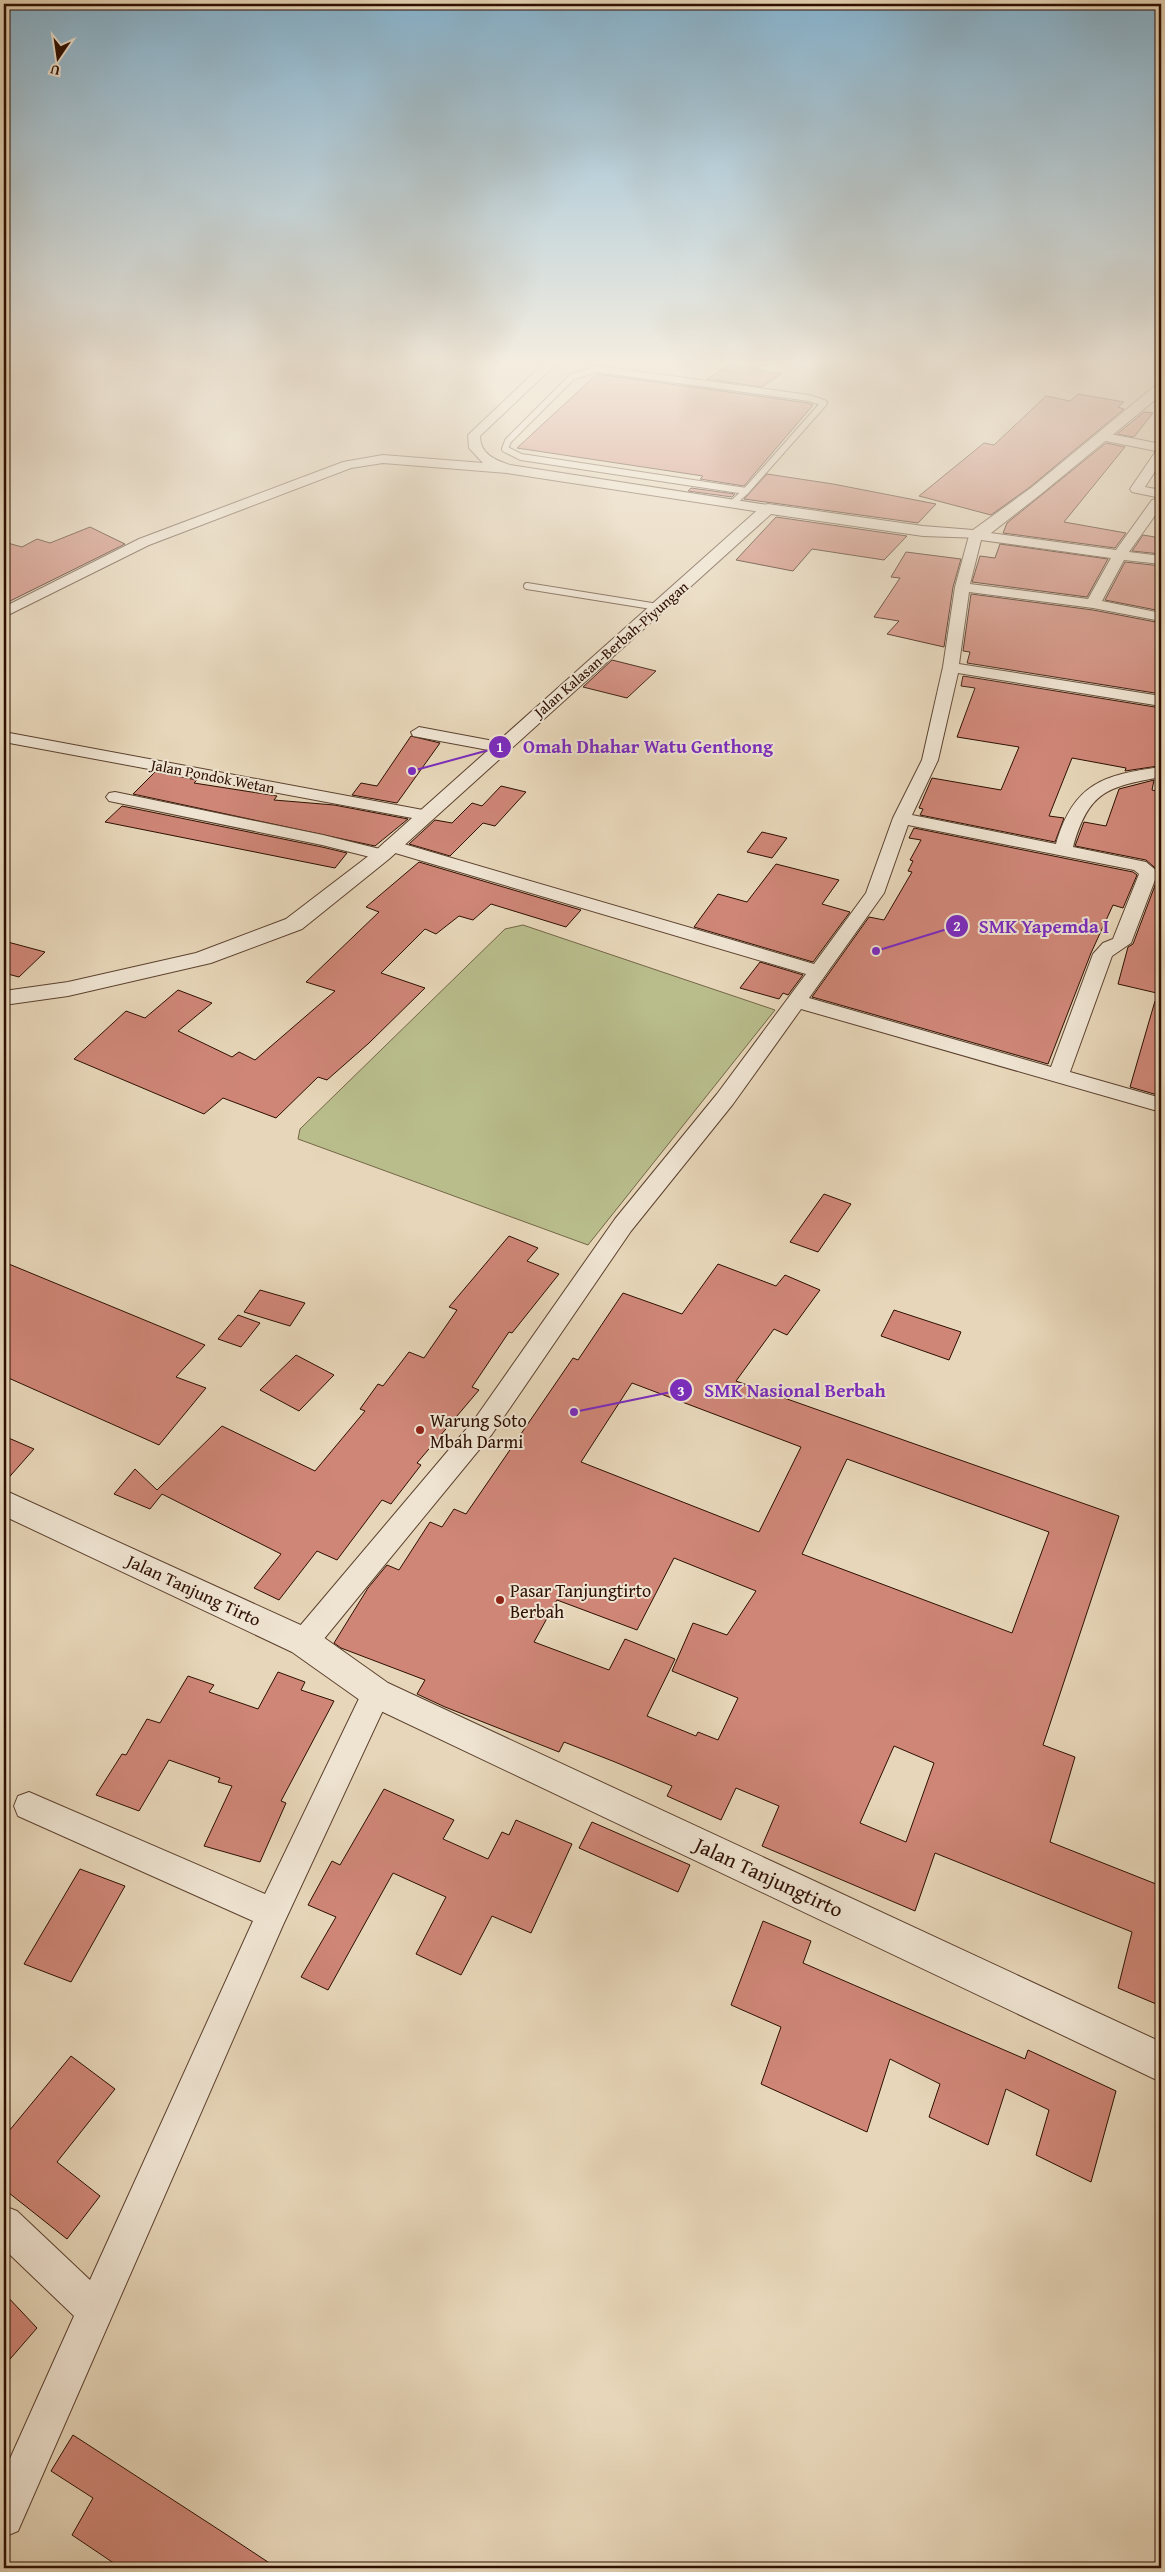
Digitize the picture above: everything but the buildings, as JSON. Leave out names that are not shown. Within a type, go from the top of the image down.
[{"type":"street","points":[[4,612],[144,542],[295,485]]},
{"type":"street","points":[[617,485],[923,531],[975,535],[1036,545],[1161,560]]},
{"type":"street","points":[[304,1642],[483,1427],[623,1225],[725,1099],[875,892],[902,818],[930,760],[951,667],[962,587],[975,535],[1007,514],[1043,485]]},
{"type":"street","points":[[1094,604],[1120,555],[1159,498],[1137,489],[1140,485]]},
{"type":"street","name":"Jalan Kalasan-Berbah-Piyungan","points":[[4,998],[68,989],[203,958],[294,924],[386,850],[768,508]]},
{"type":"street","points":[[962,587],[1094,604],[1161,617]]},
{"type":"street","points":[[12,596],[27,600]]},
{"type":"street","points":[[951,667],[1161,701]]},
{"type":"street","points":[[419,732],[499,747]]},
{"type":"street","name":"Jalan Pondok Wetan","points":[[4,737],[423,815]]},
{"type":"street","points":[[1063,849],[1078,808],[1088,796],[1119,780],[1161,772]]},
{"type":"street","points":[[115,797],[323,840],[386,850],[818,971]]},
{"type":"street","points":[[902,818],[1063,849],[1140,866],[1149,872],[1121,943],[1110,947],[1103,954],[1058,1076]]},
{"type":"street","points":[[796,1001],[1160,1105]]},
{"type":"street","name":"Jalan Tanjung Tirto","points":[[4,1502],[304,1642],[376,1692]]},
{"type":"street","points":[[4,2517],[272,1914],[376,1692]]},
{"type":"street","name":"Jalan Tanjungtirto","points":[[376,1692],[1161,2062]]},
{"type":"street","points":[[29,1806],[272,1914]]},
{"type":"street","points":[[4,2224],[96,2312]]},
{"type":"lane","points":[[708,485],[746,491]]},
{"type":"lane","points":[[734,502],[751,485]]},
{"type":"lane","points":[[527,586],[658,607]]},
{"type":"green space","points":[[523,925],[775,1010],[588,1245],[298,1139],[300,1129],[505,929]]},
{"type":"place","name":"Omah Dhahar Watu Genthong","points":[[412,771]]},
{"type":"place","name":"SMK Yapemda I","points":[[876,951]]},
{"type":"place","name":"SMK Nasional Berbah","points":[[574,1412]]},
{"type":"place","name":"Warung Soto Mbah Darmi","points":[[420,1430]]},
{"type":"place","name":"Pasar Tanjungtirto Berbah","points":[[500,1600]]}]
